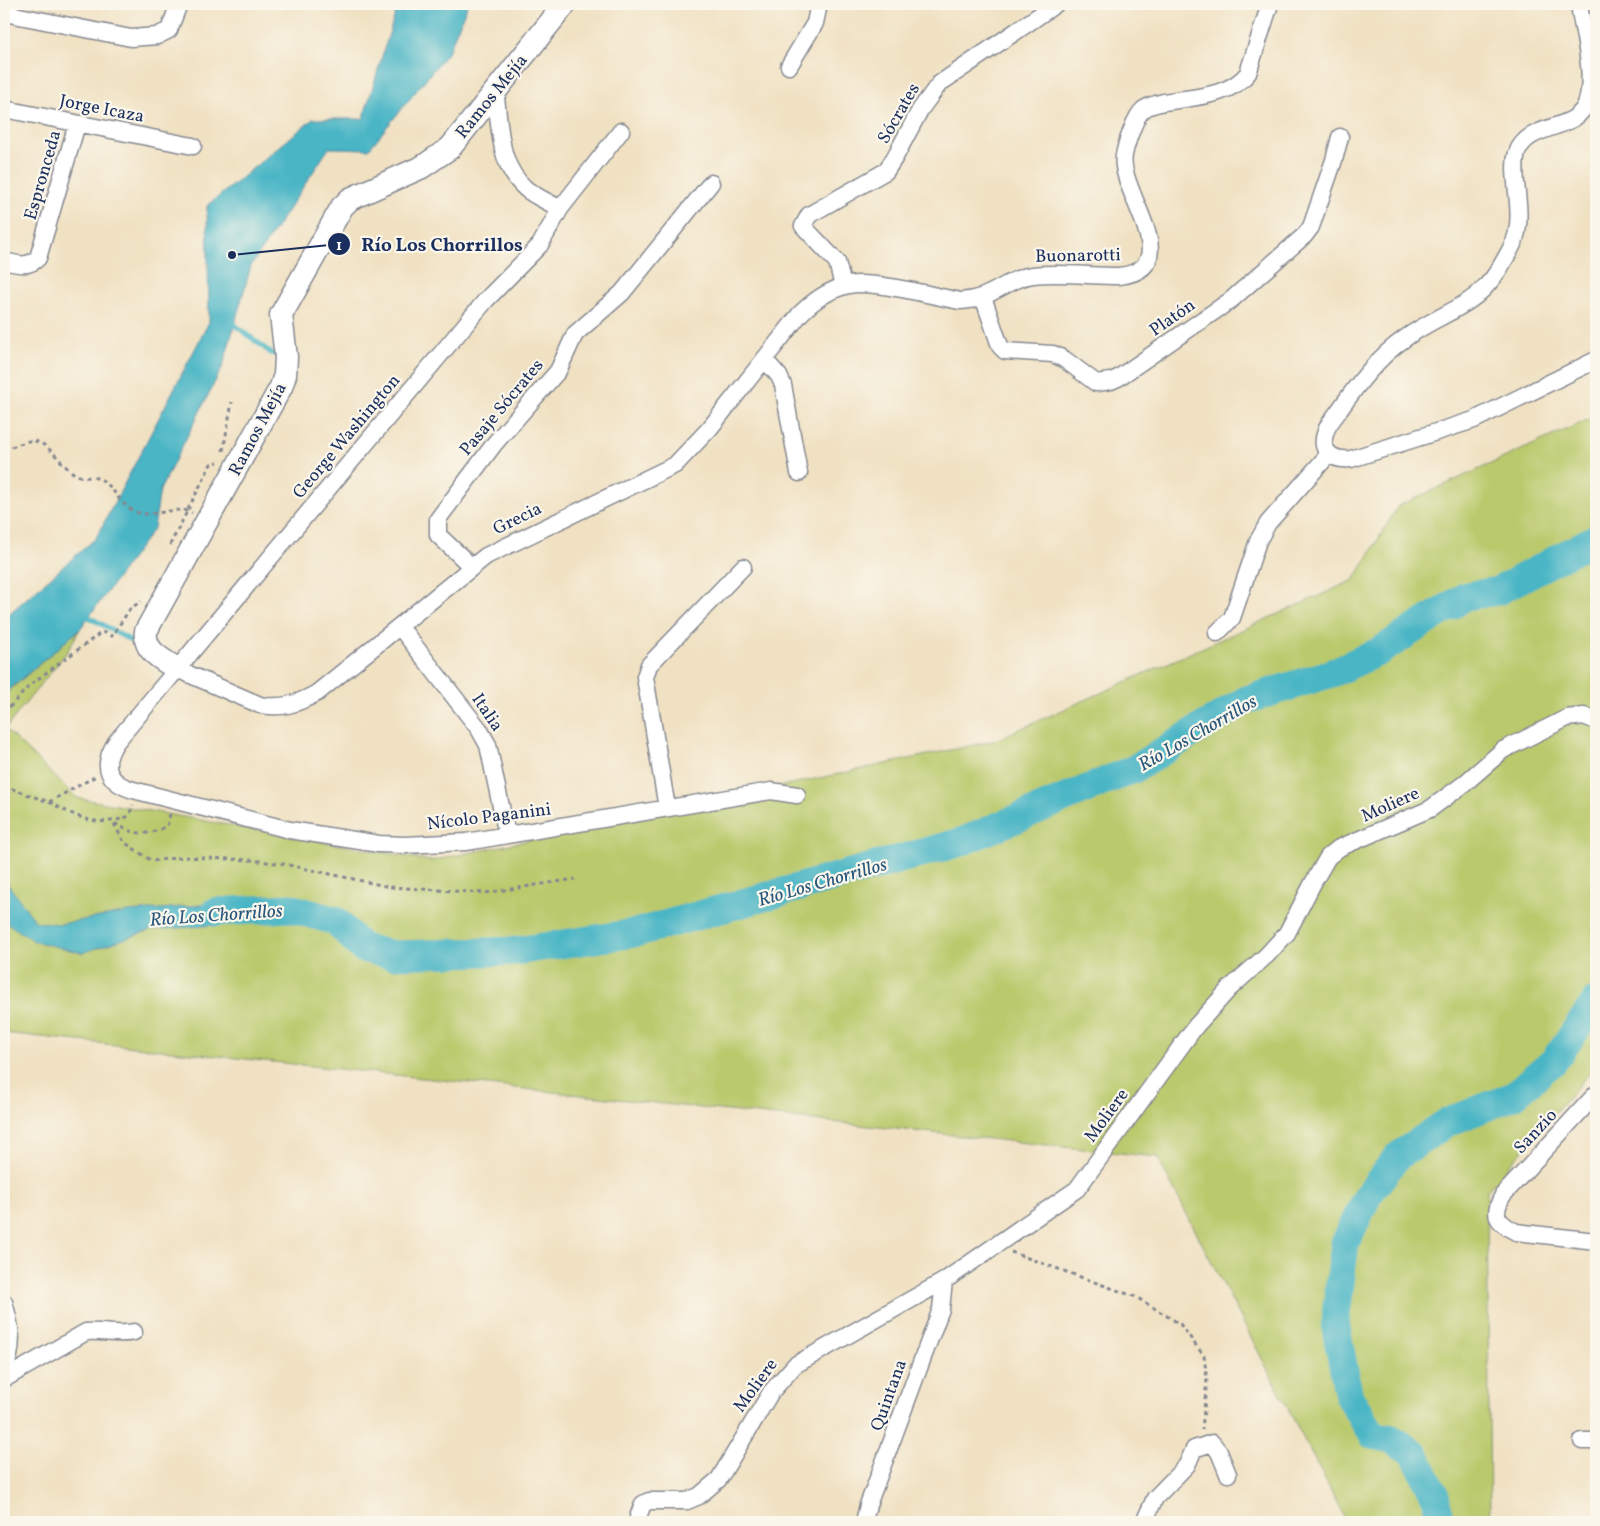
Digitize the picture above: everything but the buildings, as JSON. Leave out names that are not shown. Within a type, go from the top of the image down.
[{"type":"street","points":[[4,13],[131,38],[157,36],[169,30],[179,4]]},
{"type":"street","name":"Ramos Mejía","points":[[177,669],[153,653],[145,638],[146,630],[281,387],[285,375],[286,357],[281,315],[284,308],[346,203],[350,199],[433,161],[450,148],[565,4]]},
{"type":"street","points":[[789,66],[815,23],[819,4]]},
{"type":"street","name":"Sócrates","points":[[843,286],[837,262],[803,226],[809,215],[886,170],[920,110],[939,84],[1056,4]]},
{"type":"street","name":"Buonarotti","points":[[843,286],[864,284],[960,301],[983,298],[1033,275],[1119,276],[1128,275],[1145,264],[1150,255],[1151,243],[1123,170],[1124,154],[1138,117],[1143,109],[1154,104],[1221,91],[1232,88],[1241,82],[1248,73],[1270,4]]},
{"type":"street","points":[[1579,4],[1590,79],[1587,102],[1581,113],[1569,121],[1540,131],[1524,141],[1517,153],[1519,216],[1515,239],[1495,279],[1480,294],[1460,308],[1425,324],[1383,355],[1326,430],[1323,442],[1329,454],[1338,460],[1351,459],[1474,420],[1596,360]]},
{"type":"street","points":[[495,92],[501,148],[507,164],[526,189],[560,208]]},
{"type":"street","name":"Jorge Icaza","points":[[4,109],[193,146]]},
{"type":"street","name":"Espronceda","points":[[4,261],[25,266],[33,264],[38,258],[77,124]]},
{"type":"street","name":"George Washington","points":[[108,770],[107,760],[116,742],[486,300],[540,245],[560,208],[621,130]]},
{"type":"street","name":"Platón","points":[[983,298],[1000,346],[1005,351],[1053,354],[1064,359],[1096,383],[1111,382],[1135,368],[1231,300],[1305,235],[1311,227],[1340,137]]},
{"type":"street","name":"Pasaje Sócrates","points":[[472,567],[438,535],[438,520],[495,443],[558,371],[576,334],[622,293],[711,183]]},
{"type":"street","name":"Grecia","points":[[177,669],[260,705],[286,707],[299,703],[317,693],[472,567],[503,547],[674,465],[710,428],[764,359],[812,303],[843,286]]},
{"type":"street","points":[[764,359],[779,376],[783,385],[799,473]]},
{"type":"street","points":[[1217,633],[1232,618],[1258,541],[1268,523],[1329,454]]},
{"type":"street","points":[[667,808],[646,677],[649,665],[743,567]]},
{"type":"street","name":"Italia","points":[[400,627],[479,729],[488,745],[507,835]]},
{"type":"street","name":"Moliere","points":[[638,1522],[643,1504],[649,1501],[687,1501],[700,1496],[719,1479],[771,1392],[795,1364],[944,1281],[1000,1240],[1077,1189],[1195,1027],[1230,988],[1267,955],[1287,933],[1328,857],[1339,848],[1430,809],[1464,784],[1503,750],[1567,718],[1584,716],[1596,721]]},
{"type":"street","name":"Nícolo Paganini","points":[[108,770],[113,780],[125,788],[290,830],[379,844],[405,845],[466,842],[771,791],[797,796]]},
{"type":"street","name":"Sanzio","points":[[1596,1094],[1503,1195],[1496,1207],[1497,1217],[1504,1226],[1516,1232],[1596,1241]]},
{"type":"street","name":"Quintana","points":[[864,1522],[941,1309],[944,1281]]},
{"type":"street","points":[[4,1302],[12,1332],[9,1358],[4,1370]]},
{"type":"street","points":[[4,1379],[86,1332],[124,1334],[134,1332]]},
{"type":"street","points":[[1144,1522],[1155,1498],[1174,1481],[1187,1465],[1194,1449],[1201,1445],[1212,1443],[1219,1452],[1228,1474]]},
{"type":"path","points":[[167,553],[186,510],[211,464],[222,460],[232,402]]},
{"type":"path","points":[[4,450],[34,441],[42,444],[75,474],[85,478],[93,476],[104,481],[126,506],[137,512],[151,514],[186,510]]},
{"type":"path","points":[[4,714],[31,684],[102,632],[112,636],[130,609],[143,600]]},
{"type":"path","points":[[49,802],[108,770]]},
{"type":"path","points":[[4,786],[49,802],[81,819],[113,822],[129,816],[137,791]]},
{"type":"path","points":[[113,822],[127,832],[152,834],[167,826],[173,800]]},
{"type":"path","points":[[113,822],[124,842],[152,861],[184,857],[251,860],[284,864],[390,887],[484,893],[575,879]]},
{"type":"path","points":[[1000,1240],[1011,1252],[1136,1297],[1180,1324],[1204,1356],[1206,1379],[1201,1445]]},
{"type":"green space","points":[[1596,416],[1596,1066],[1487,1191],[1490,1522],[1347,1522],[1157,1157],[4,1033],[4,695],[80,629],[67,652],[5,729],[77,798],[431,861],[993,741],[1354,580],[1398,506]]},
{"type":"water","points":[[398,4],[468,4],[448,52],[369,149],[329,148],[251,266],[223,366],[160,490],[154,528],[80,629],[4,694],[4,618],[96,538],[209,322],[207,206],[313,119],[363,119]]},
{"type":"water","points":[[4,879],[36,922],[60,924],[129,912],[254,900],[255,922],[151,930],[82,953],[34,941],[4,921]]},
{"type":"waterway","points":[[231,322],[271,353],[281,357]]},
{"type":"waterway","name":"Río Los Chorrillos","points":[[215,912],[290,908],[336,921],[362,948],[393,955],[516,951],[635,933],[961,842],[1134,769],[1246,700],[1332,673],[1378,652],[1466,596],[1498,591],[1596,538]]},
{"type":"waterway","points":[[89,617],[142,647]]},
{"type":"waterway","name":"Río Los Chorrillos","points":[[1439,1522],[1437,1500],[1414,1453],[1392,1439],[1373,1435],[1349,1397],[1335,1323],[1345,1243],[1368,1195],[1397,1157],[1446,1123],[1513,1096],[1554,1061],[1596,1001]]},
{"type":"place","name":"Río Los Chorrillos","points":[[232,255]]}]
